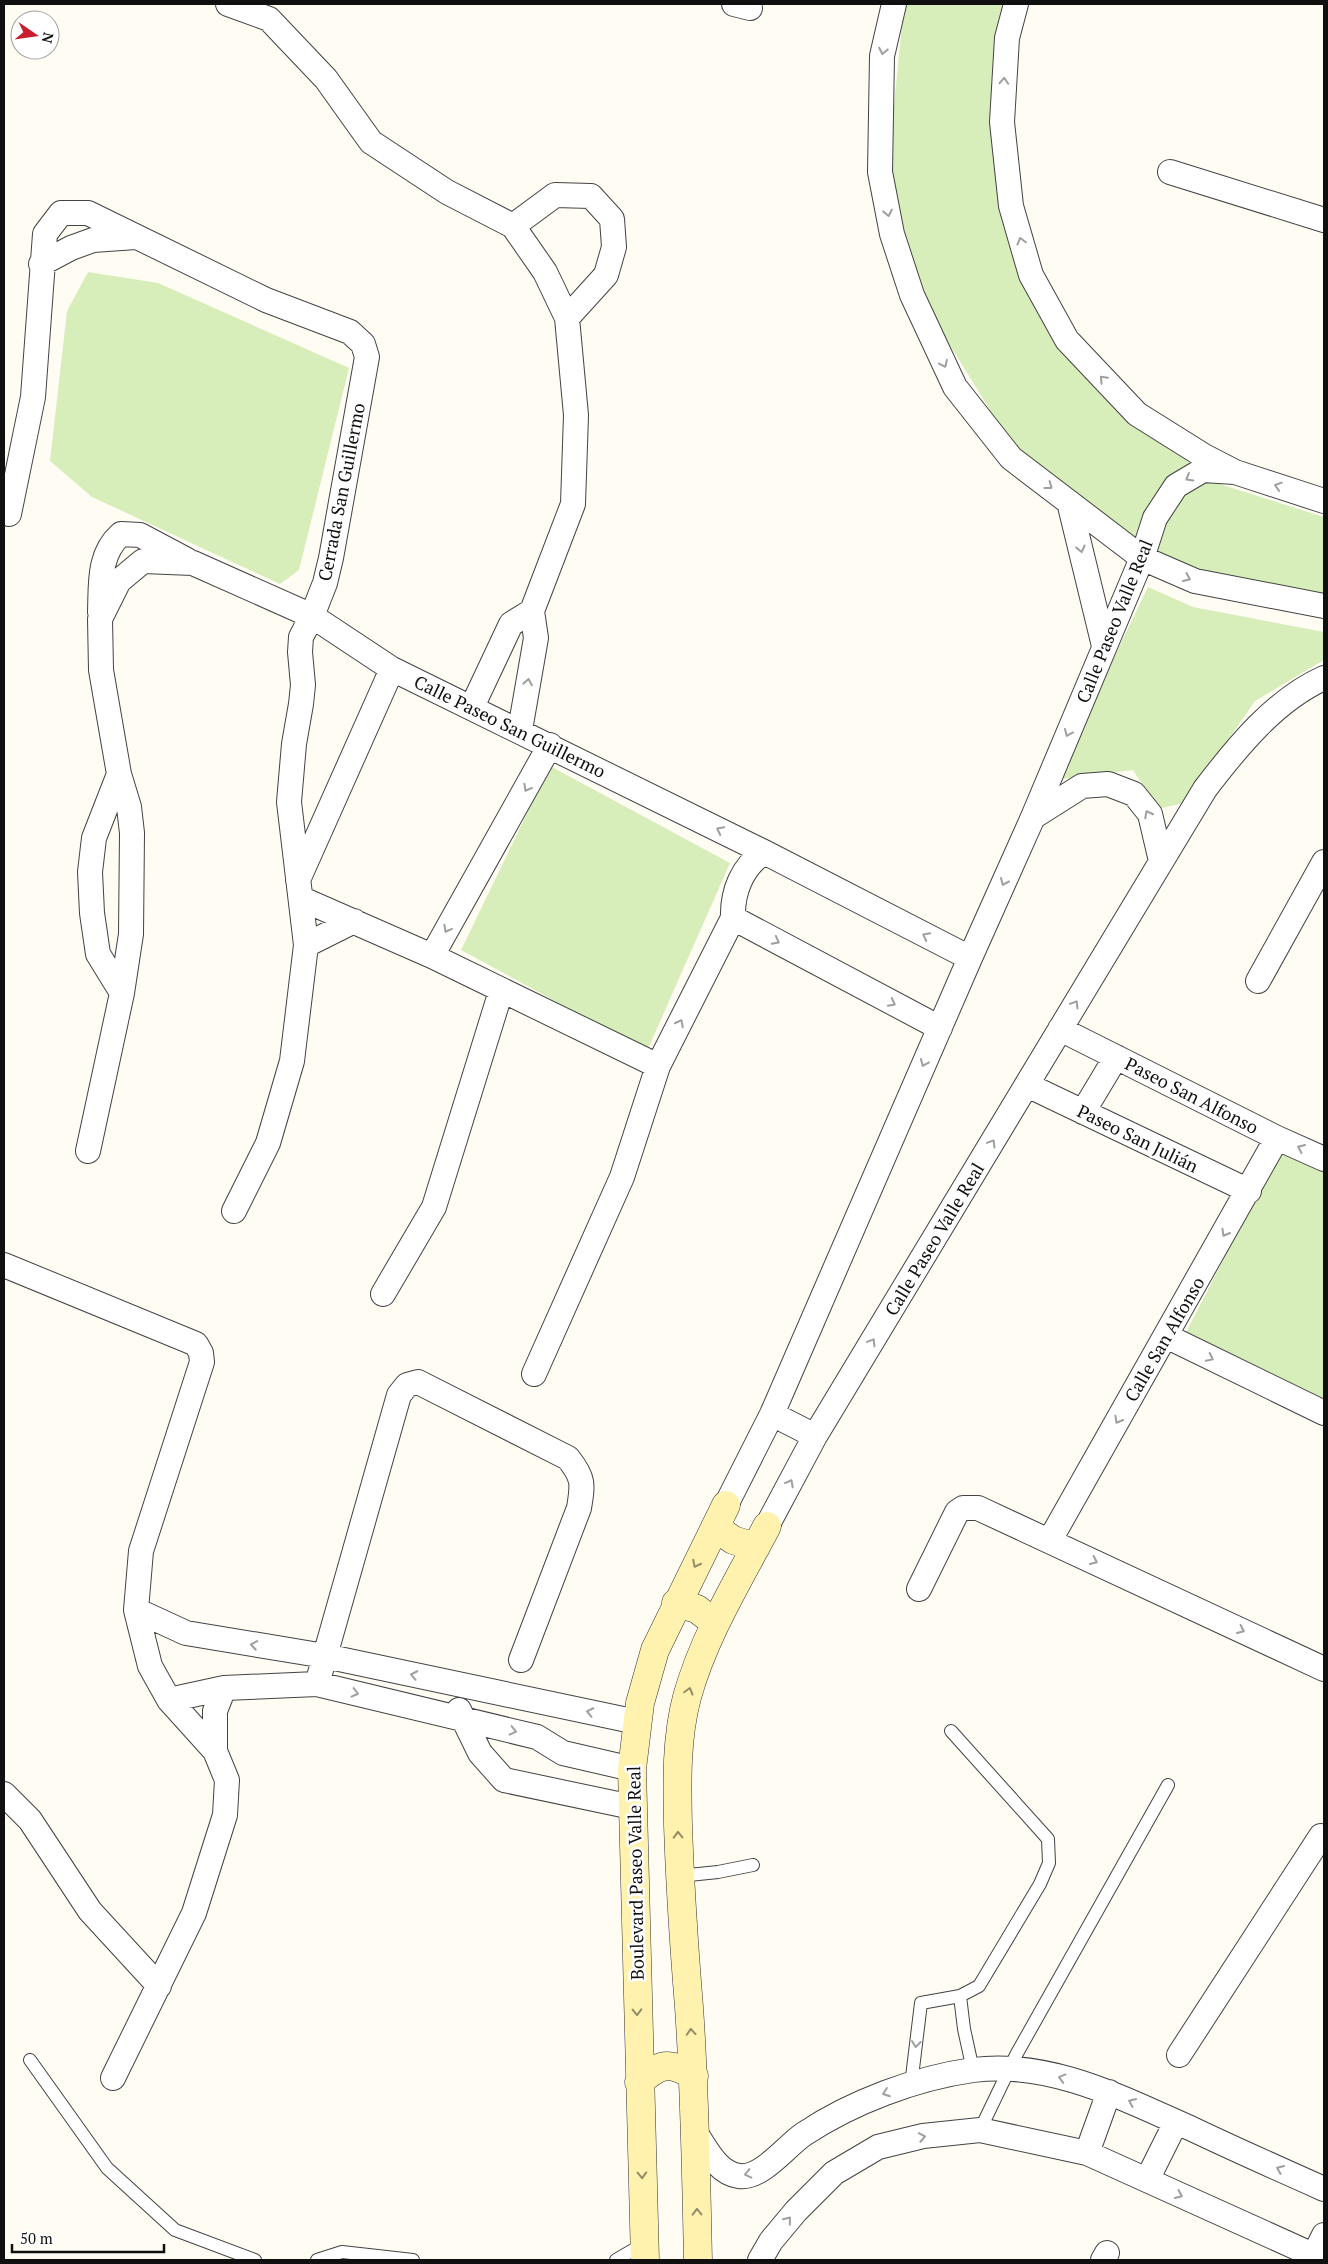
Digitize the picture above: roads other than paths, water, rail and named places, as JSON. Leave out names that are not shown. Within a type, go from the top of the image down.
[{"type":"street","points":[[228,4],[269,19],[326,79],[371,142],[447,192],[513,226],[545,272],[567,318],[576,415],[573,504],[532,611],[536,638],[520,730]]},
{"type":"street","points":[[894,4],[882,56],[880,172],[892,234],[912,295],[955,387],[1012,458],[1142,558],[1195,581],[1324,606]]},
{"type":"street","points":[[1016,4],[1007,38],[1002,122],[1011,206],[1030,275],[1066,340],[1137,414],[1204,456],[1235,472],[1324,501]]},
{"type":"street","points":[[1170,172],[1324,220]]},
{"type":"street","points":[[513,226],[554,194],[591,196],[612,219],[614,247],[606,276],[567,318]]},
{"type":"street","points":[[9,514],[33,397],[41,264],[45,234],[61,213],[88,213],[138,237]]},
{"type":"street","points":[[41,264],[71,248],[93,240],[138,237]]},
{"type":"street","name":"Cerrada San Guillermo","points":[[138,237],[266,300],[350,332],[363,344],[367,357],[331,558],[325,583],[312,616]]},
{"type":"street","name":"Calle Paseo Valle Real","points":[[720,1516],[772,1414],[1033,817],[1142,558],[1155,518],[1176,486],[1203,470],[1235,472]]},
{"type":"street","points":[[1069,502],[1104,646]]},
{"type":"street","points":[[88,1151],[122,993],[131,934],[132,834],[129,806],[119,774],[101,670],[100,620],[103,562],[110,544],[121,534],[140,535],[193,563],[312,616],[301,637],[301,704],[294,744],[289,802],[306,945],[292,1061],[268,1143],[234,1211]]},
{"type":"street","points":[[100,620],[120,581],[143,561],[193,563]]},
{"type":"street","points":[[472,707],[511,624],[532,611]]},
{"type":"street","name":"Calle Paseo San Guillermo","points":[[312,616],[392,669],[520,730],[970,958]]},
{"type":"street","points":[[300,889],[392,669]]},
{"type":"street","name":"Calle Paseo Valle Real","points":[[715,1623],[815,1436],[1205,789],[1230,756],[1276,709],[1324,678]]},
{"type":"street","points":[[432,956],[550,745]]},
{"type":"street","points":[[119,774],[94,838],[90,872],[92,913],[98,954],[122,993]]},
{"type":"street","points":[[1033,817],[1082,786],[1108,784],[1134,794],[1150,814],[1161,861]]},
{"type":"street","points":[[534,1374],[622,1177],[658,1066],[733,918],[733,908],[742,875],[751,862],[764,852]]},
{"type":"street","points":[[1258,982],[1324,862]]},
{"type":"street","points":[[300,889],[354,921],[432,956],[658,1066]]},
{"type":"street","points":[[733,918],[940,1028]]},
{"type":"street","points":[[306,945],[354,921]]},
{"type":"street","points":[[383,1294],[434,1207],[501,991]]},
{"type":"street","name":"Paseo San Alfonso","points":[[1060,1029],[1277,1138],[1324,1158]]},
{"type":"street","points":[[1083,1112],[1116,1057]]},
{"type":"street","name":"Paseo San Julián","points":[[1027,1085],[1249,1191]]},
{"type":"street","name":"Calle San Alfonso","points":[[1050,1540],[1249,1191],[1277,1138]]},
{"type":"street","points":[[4,1265],[196,1344],[201,1353],[202,1362],[141,1551],[136,1610],[150,1666],[169,1700],[215,1751]]},
{"type":"street","points":[[1166,1336],[1324,1413]]},
{"type":"street","points":[[317,1684],[399,1395],[407,1385],[418,1382],[568,1458],[580,1473],[583,1486],[579,1508],[521,1660]]},
{"type":"street","points":[[772,1414],[815,1436]]},
{"type":"street","points":[[919,1588],[953,1518],[963,1508],[978,1508],[1324,1669]]},
{"type":"street","points":[[720,1516],[733,1540],[762,1536]]},
{"type":"street","name":"Boulevard Paseo Valle Real","points":[[645,2252],[632,1769],[646,1676],[655,1650],[676,1603],[720,1516]]},
{"type":"street","points":[[676,1603],[697,1609],[715,1623],[699,1660],[687,1699],[680,1739],[678,1795],[679,1876],[694,2076],[698,2260]]},
{"type":"street","points":[[136,1610],[186,1633],[325,1656],[638,1722]]},
{"type":"street","points":[[150,1666],[160,1647],[172,1638],[186,1633]]},
{"type":"street","points":[[450,1683],[462,1719],[480,1753],[504,1780],[632,1807]]},
{"type":"street","points":[[169,1700],[224,1688],[317,1684],[537,1737],[563,1753],[632,1769]]},
{"type":"street","points":[[113,2078],[194,1913],[225,1815],[226,1780],[215,1751],[215,1711],[224,1688]]},
{"type":"street","points":[[4,1794],[30,1820],[90,1911],[159,1986]]},
{"type":"street","points":[[1178,2055],[1321,1836],[1324,1838]]},
{"type":"street","points":[[639,2082],[655,2068],[669,2065],[681,2068],[694,2076]]},
{"type":"street","points":[[695,2132],[719,2167],[739,2176],[760,2171],[803,2134],[863,2102],[911,2084],[973,2070],[1009,2069],[1059,2076],[1109,2092],[1323,2186]]},
{"type":"street","points":[[1087,2153],[1109,2092]]},
{"type":"street","points":[[1147,2180],[1176,2122]]},
{"type":"street","points":[[760,2260],[771,2241],[796,2211],[834,2173],[878,2148],[923,2136],[980,2130],[1087,2153],[1147,2180],[1321,2250]]},
{"type":"lane","points":[[911,2084],[921,2004],[960,1996],[979,1986],[1040,1884],[1049,1863],[1048,1840],[951,1731]]},
{"type":"lane","points":[[980,2130],[1009,2069],[1168,1785]]},
{"type":"lane","points":[[679,1876],[718,1872],[753,1865]]},
{"type":"lane","points":[[960,1996],[964,2029],[973,2070]]},
{"type":"lane","points":[[30,2060],[107,2168],[175,2230],[255,2260]]},
{"type":"lane","points":[[317,2260],[342,2252],[413,2260]]},
{"type":"lane","points":[[616,2260],[645,2252]]}]
